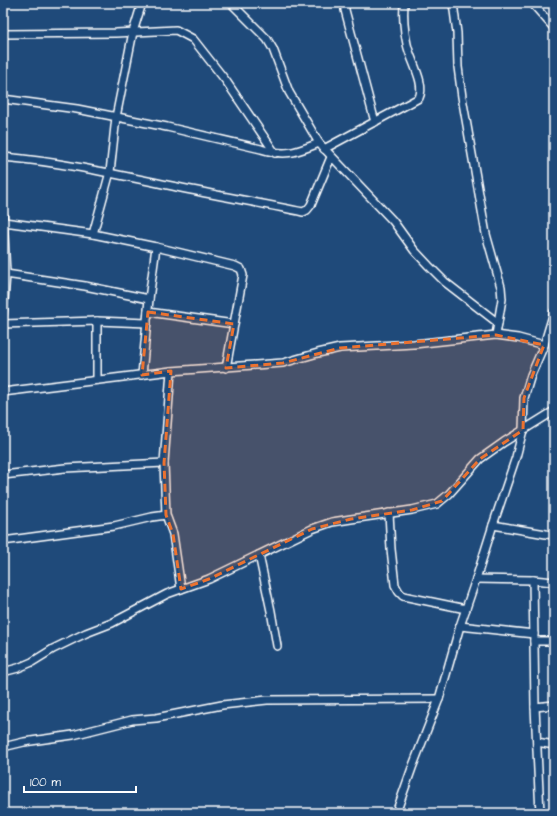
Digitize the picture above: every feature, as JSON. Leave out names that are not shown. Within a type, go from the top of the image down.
[{"type":"street","points":[[93,234],[110,172],[116,117],[133,32],[142,3]]},
{"type":"street","points":[[231,3],[267,39],[273,49],[289,92],[322,146],[331,157],[392,221],[414,250],[445,282],[498,323]]},
{"type":"street","points":[[345,3],[345,10],[375,122]]},
{"type":"street","points":[[3,99],[77,109],[261,149],[275,154],[322,146],[375,122],[420,98],[422,92],[420,81],[407,45],[403,16],[404,3]]},
{"type":"street","points":[[453,3],[462,97],[486,234],[501,287],[502,299],[496,335]]},
{"type":"street","points":[[532,3],[554,28]]},
{"type":"street","points":[[3,34],[176,30],[193,38],[226,81],[275,154]]},
{"type":"street","points":[[3,156],[42,160],[110,172],[179,188],[303,212],[311,205],[331,157]]},
{"type":"street","points":[[3,214],[6,274],[3,316]]},
{"type":"street","points":[[4,222],[93,234],[156,247],[234,266],[240,269],[243,275],[226,368]]},
{"type":"street","points":[[142,375],[149,299],[156,247]]},
{"type":"street","points":[[6,274],[86,286],[149,299]]},
{"type":"street","points":[[148,312],[234,324]]},
{"type":"street","points":[[396,813],[439,699],[460,626],[516,458],[522,430],[524,398],[531,375],[544,345],[554,312]]},
{"type":"street","points":[[3,324],[97,321],[147,323]]},
{"type":"street","points":[[97,321],[97,380]]},
{"type":"street","points":[[3,392],[171,371],[283,363],[340,348],[414,344],[496,335],[518,338],[544,345]]},
{"type":"street","points":[[171,371],[164,463],[166,515],[173,534],[181,589]]},
{"type":"street","points":[[3,672],[32,662],[167,594],[209,579],[319,527],[351,518],[412,510],[437,504],[449,494],[480,459],[522,430],[554,411]]},
{"type":"street","points":[[3,475],[65,468],[164,463]]},
{"type":"street","points":[[389,513],[395,585],[399,592],[403,596],[466,609]]},
{"type":"street","points":[[3,541],[114,526],[152,516],[166,515]]},
{"type":"street","points":[[493,524],[554,535]]},
{"type":"street","points":[[258,555],[271,611],[277,646]]},
{"type":"street","points":[[476,579],[554,582]]},
{"type":"street","points":[[533,580],[536,742],[540,813]]},
{"type":"street","points":[[460,626],[554,641]]},
{"type":"street","points":[[3,747],[24,742],[73,735],[132,720],[156,718],[222,705],[267,700],[439,699]]},
{"type":"street","points":[[535,707],[554,705]]},
{"type":"street","points":[[536,742],[554,745]]},
{"type":"highlighted area","points":[[148,312],[234,324],[226,368],[283,363],[340,348],[496,335],[544,345],[524,398],[523,430],[480,459],[442,501],[412,510],[351,519],[312,529],[209,579],[181,589],[173,534],[166,515],[164,463],[171,371],[142,375]]}]
